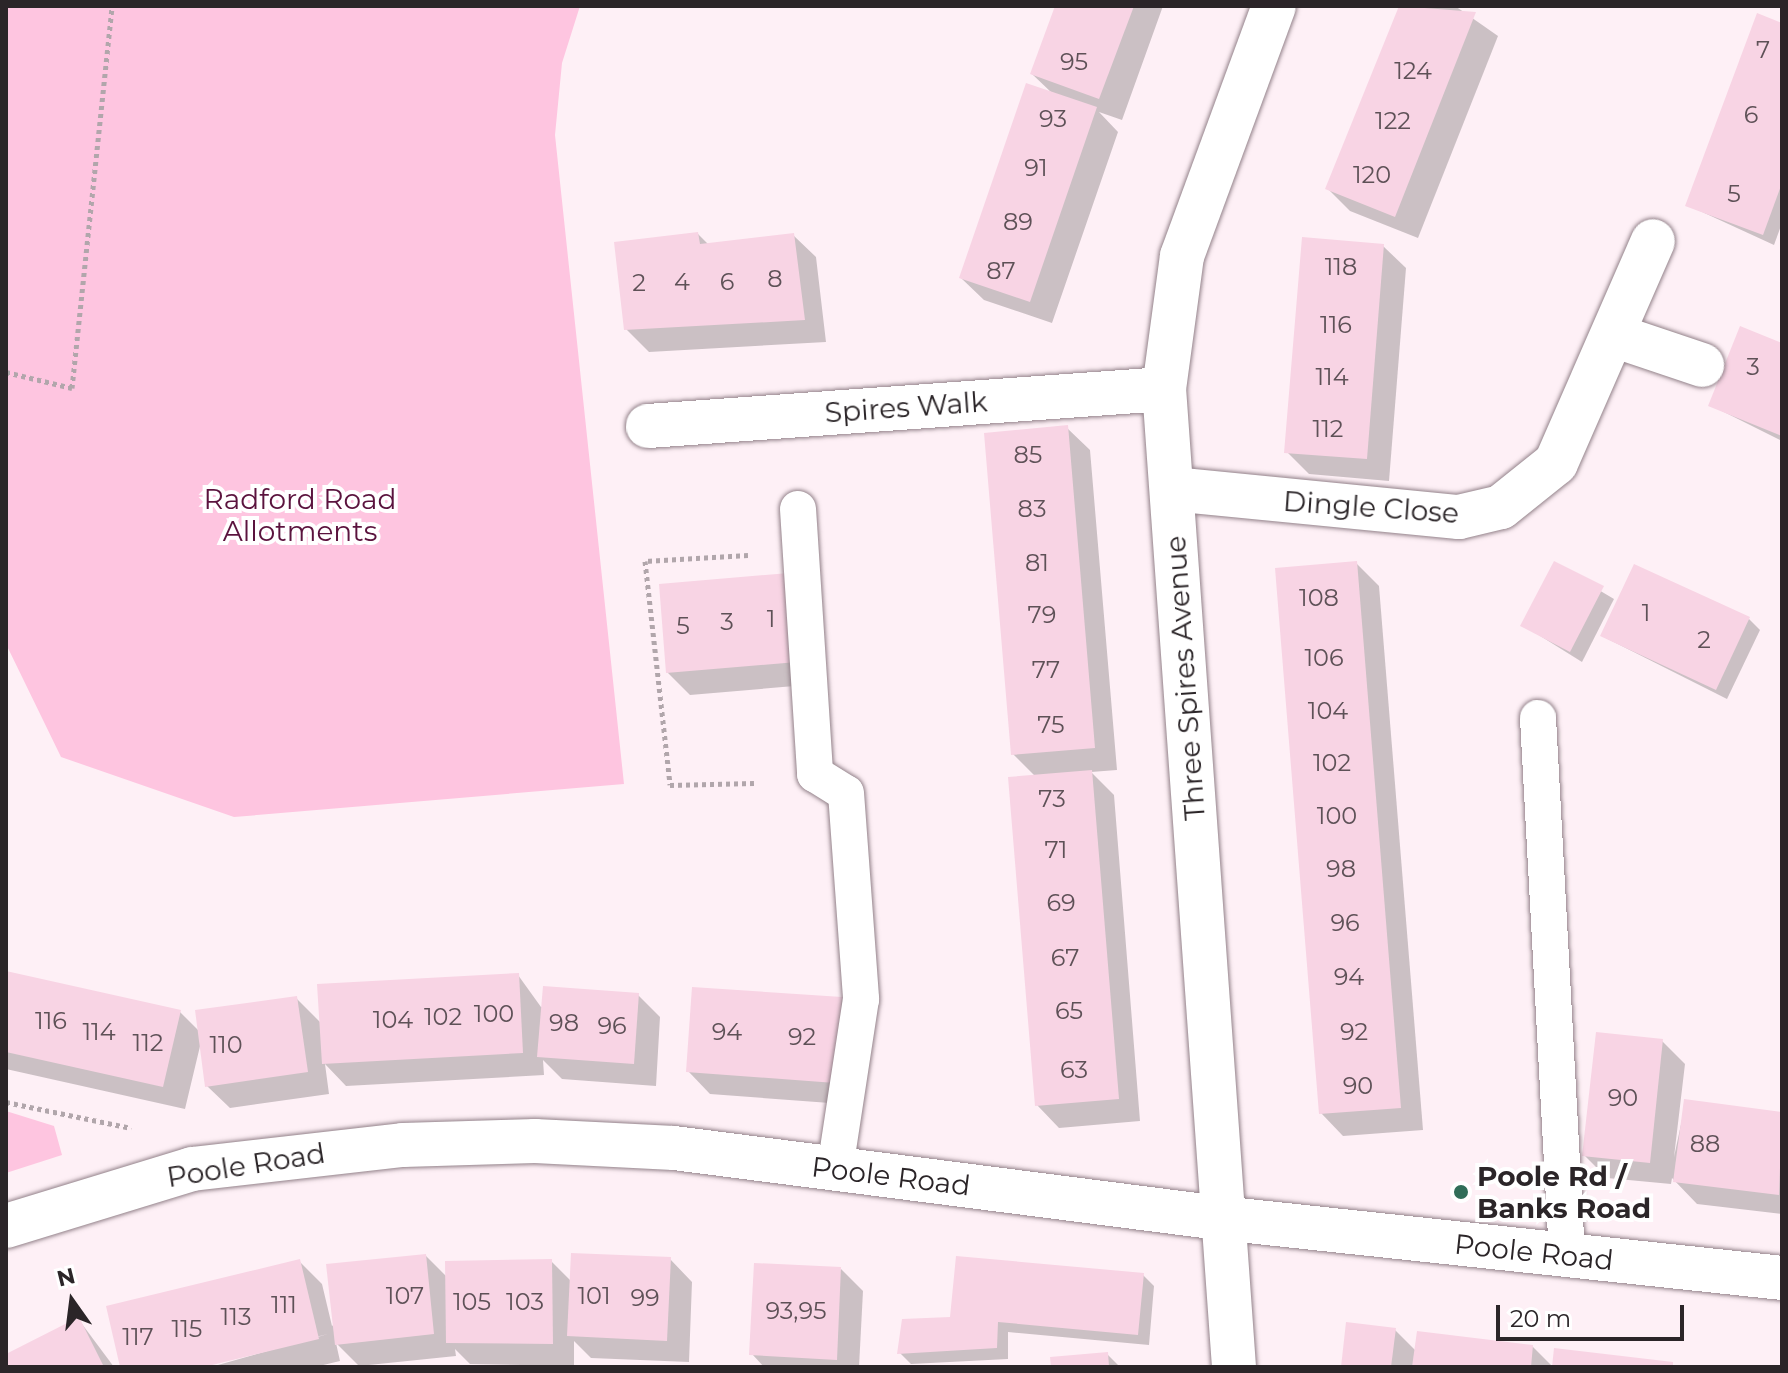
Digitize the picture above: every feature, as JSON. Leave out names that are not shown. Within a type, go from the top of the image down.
[{"type":"street","name":"Three Spires Avenue","points":[[1234,1367],[1220,1218],[1164,389],[1182,256],[1274,6]]},
{"type":"street","name":"Dingle Close","points":[[1172,489],[1459,517],[1501,507],[1556,463],[1653,241]]},
{"type":"street","points":[[1613,335],[1702,365]]},
{"type":"street","name":"Spires Walk","points":[[648,426],[1164,389]]},
{"type":"street","name":"Poole Road","points":[[6,1226],[192,1169],[388,1146],[535,1141],[835,1169],[1220,1218],[1782,1278]]},
{"type":"lane","points":[[798,509],[815,774],[846,793],[861,999],[835,1169]]},
{"type":"lane","points":[[1538,718],[1567,1255]]},
{"type":"path","points":[[6,372],[72,388],[112,6]]},
{"type":"path","points":[[754,554],[645,561],[670,785],[754,783]]},
{"type":"path","points":[[6,1102],[129,1126],[192,1169]]},
{"type":"green space","name":"Radford Road Allotments","points":[[6,6],[580,6],[562,63],[555,135],[624,784],[234,817],[61,757],[6,644]]},
{"type":"green space","points":[[6,1111],[54,1126],[62,1155],[6,1173]]},
{"type":"building","points":[[1055,6],[1134,6],[1099,99],[1030,74]]},
{"type":"building","points":[[1399,6],[1476,12],[1395,217],[1325,189]]},
{"type":"building","points":[[1757,13],[1782,23],[1782,183],[1763,235],[1685,206]]},
{"type":"building","points":[[1026,83],[1097,107],[1030,302],[959,278]]},
{"type":"building","points":[[698,232],[700,244],[794,233],[805,320],[624,330],[614,242]]},
{"type":"building","points":[[1302,237],[1384,244],[1367,459],[1284,453]]},
{"type":"building","points":[[1740,326],[1782,343],[1782,436],[1708,406]]},
{"type":"building","points":[[1068,425],[1095,748],[1011,755],[984,433]]},
{"type":"building","points":[[1357,561],[1401,1108],[1319,1114],[1275,568]]},
{"type":"building","points":[[1554,561],[1604,586],[1570,652],[1520,626]]},
{"type":"building","points":[[1634,564],[1750,617],[1716,690],[1600,636]]},
{"type":"building","points":[[789,573],[797,662],[666,673],[659,584]]},
{"type":"building","points":[[1092,770],[1119,1099],[1035,1106],[1008,777]]},
{"type":"building","points":[[6,971],[181,1010],[163,1087],[6,1052]]},
{"type":"building","points":[[519,973],[523,1053],[322,1064],[317,984]]},
{"type":"building","points":[[543,986],[639,993],[634,1064],[537,1057]]},
{"type":"building","points":[[692,987],[842,997],[835,1083],[686,1072]]},
{"type":"building","points":[[297,996],[308,1072],[205,1087],[195,1010]]},
{"type":"building","points":[[1596,1032],[1663,1039],[1650,1163],[1582,1156]]},
{"type":"building","points":[[1684,1099],[1782,1112],[1779,1195],[1673,1182]]},
{"type":"building","points":[[571,1253],[671,1257],[667,1341],[567,1336]]},
{"type":"building","points":[[426,1254],[434,1334],[335,1345],[326,1264]]},
{"type":"building","points":[[956,1256],[1144,1273],[1138,1335],[998,1322],[997,1348],[897,1354],[902,1319],[950,1317]]},
{"type":"building","points":[[300,1259],[319,1339],[204,1367],[120,1367],[106,1306]]},
{"type":"building","points":[[552,1259],[553,1344],[446,1343],[445,1261]]},
{"type":"building","points":[[754,1263],[841,1267],[837,1360],[749,1355]]},
{"type":"building","points":[[79,1317],[104,1367],[6,1367],[6,1354]]},
{"type":"building","points":[[1346,1322],[1396,1328],[1391,1367],[1341,1367]]},
{"type":"building","points":[[1417,1331],[1533,1345],[1531,1367],[1412,1367]]},
{"type":"building","points":[[1554,1348],[1673,1362],[1673,1367],[1552,1367]]},
{"type":"building","points":[[1108,1352],[1109,1367],[1051,1367],[1050,1357]]},
{"type":"place","name":"Poole Rd / Banks Road","points":[[1461,1192]]}]
